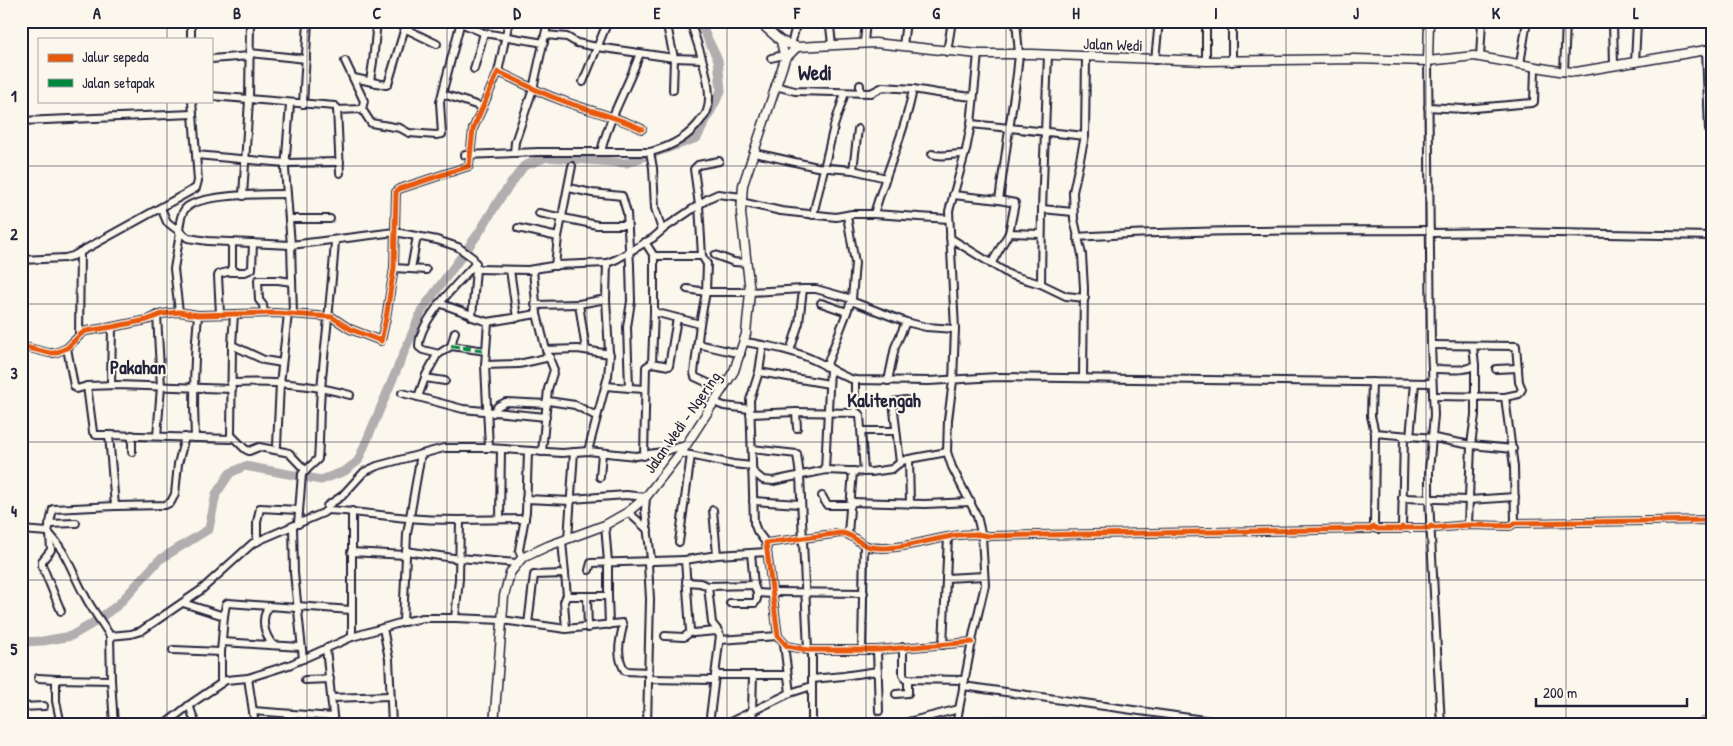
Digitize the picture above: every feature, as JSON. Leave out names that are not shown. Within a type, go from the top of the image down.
[{"type":"main road","points":[[758,21],[780,41],[794,46],[785,57]]},
{"type":"main road","points":[[1428,61],[1429,21]]},
{"type":"main road","points":[[780,41],[785,57]]},
{"type":"main road","name":"Jalan Wedi","points":[[794,46],[864,42],[978,54],[1232,62],[1354,59],[1428,61],[1469,56],[1564,72],[1635,63],[1709,49]]},
{"type":"main road","name":"Jalan Wedi - Ngering","points":[[519,560],[534,551],[605,525],[628,512],[646,497],[683,449],[723,390],[734,370],[744,342],[750,292],[741,199],[743,185],[785,57]]},
{"type":"main road","points":[[494,725],[506,584],[519,560]]},
{"type":"street","points":[[191,21],[191,38]]},
{"type":"street","points":[[243,196],[249,100],[250,21]]},
{"type":"street","points":[[303,104],[308,21]]},
{"type":"street","points":[[370,81],[377,21]]},
{"type":"street","points":[[354,78],[388,84],[408,21]]},
{"type":"street","points":[[21,346],[49,353],[55,352],[67,348],[86,330],[112,328],[147,320],[157,315],[179,312],[198,315],[264,313],[327,316],[376,341],[382,341],[394,268],[395,196],[397,191],[469,166],[471,137],[498,72],[509,21]]},
{"type":"street","points":[[514,153],[533,90],[548,21]]},
{"type":"street","points":[[583,82],[608,21]]},
{"type":"street","points":[[666,21],[674,58],[673,90]]},
{"type":"street","points":[[469,155],[601,152],[651,154],[687,136],[707,112],[709,92],[702,59],[690,21]]},
{"type":"street","points":[[794,46],[797,21]]},
{"type":"street","points":[[832,44],[830,27],[835,21]]},
{"type":"street","points":[[864,42],[866,21]]},
{"type":"street","points":[[903,46],[906,21]]},
{"type":"street","points":[[947,52],[952,21]]},
{"type":"street","points":[[1000,200],[1019,54],[1016,21]]},
{"type":"street","points":[[1155,60],[1159,21]]},
{"type":"street","points":[[1206,21],[1206,61]]},
{"type":"street","points":[[1232,21],[1232,62]]},
{"type":"street","points":[[1480,57],[1482,21]]},
{"type":"street","points":[[1520,64],[1527,21]]},
{"type":"street","points":[[1564,72],[1566,21]]},
{"type":"street","points":[[1613,21],[1614,66]]},
{"type":"street","points":[[1635,63],[1637,21]]},
{"type":"street","points":[[345,61],[364,101],[362,109],[371,123],[401,128],[409,133],[436,135],[443,132],[440,112],[459,22],[484,33],[544,43]]},
{"type":"street","points":[[406,30],[437,44]]},
{"type":"street","points":[[474,69],[484,33]]},
{"type":"street","points":[[546,35],[567,37],[575,43],[597,47],[674,58],[702,59]]},
{"type":"street","points":[[1709,49],[1709,130],[1712,133]]},
{"type":"street","points":[[601,152],[612,117],[629,82],[640,53]]},
{"type":"street","points":[[212,59],[250,54],[306,59]]},
{"type":"street","points":[[956,725],[984,592],[982,534],[977,516],[952,467],[947,452],[955,329],[949,219],[953,195],[965,154],[971,124],[978,54]]},
{"type":"street","points":[[1040,284],[1048,55]]},
{"type":"street","points":[[772,58],[785,57]]},
{"type":"street","points":[[1083,378],[1085,298],[1082,255],[1073,212],[1074,188],[1085,136],[1086,57]]},
{"type":"street","points":[[1428,61],[1431,345],[1434,415],[1431,438],[1429,500],[1441,725]]},
{"type":"street","points":[[1428,108],[1463,109],[1532,103],[1534,102],[1535,68]]},
{"type":"street","points":[[498,72],[533,90],[642,129]]},
{"type":"street","points":[[860,85],[860,93]]},
{"type":"street","points":[[775,86],[795,91],[844,93],[871,93],[882,88],[912,89],[936,94],[973,97]]},
{"type":"street","points":[[874,214],[909,109],[912,89]]},
{"type":"street","points":[[813,215],[834,126],[844,93]]},
{"type":"street","points":[[443,94],[482,107]]},
{"type":"street","points":[[212,96],[290,104],[335,106],[337,110],[340,173]]},
{"type":"street","points":[[21,260],[66,258],[161,208],[197,186],[192,102]]},
{"type":"street","points":[[277,445],[280,384],[290,314],[292,282],[285,163],[290,104]]},
{"type":"street","points":[[337,110],[362,109]]},
{"type":"street","points":[[21,121],[193,114]]},
{"type":"street","points":[[971,124],[1085,136]]},
{"type":"street","points":[[853,170],[858,129]]},
{"type":"street","points":[[755,153],[824,168],[853,170],[886,178]]},
{"type":"street","points":[[651,154],[655,208],[662,230]]},
{"type":"street","points":[[932,154],[943,157],[951,154],[965,154]]},
{"type":"street","points":[[196,155],[285,163],[340,162]]},
{"type":"street","points":[[719,161],[695,167],[702,256],[707,264],[706,292],[694,375],[723,390]]},
{"type":"street","points":[[556,266],[558,237],[572,166]]},
{"type":"street","points":[[569,188],[622,197],[627,213],[630,301],[627,327],[629,388]]},
{"type":"street","points":[[191,191],[198,201]]},
{"type":"street","points":[[179,312],[174,269],[180,232],[180,219],[185,208],[198,201],[215,198],[287,194]]},
{"type":"street","points":[[161,208],[167,222],[188,238],[291,245],[395,232],[458,247],[475,263],[510,270],[533,270],[556,266],[607,263],[646,242],[718,194],[773,209],[813,215],[847,216],[852,214],[874,214],[949,219]]},
{"type":"street","points":[[953,195],[1015,203],[1010,233],[992,264]]},
{"type":"street","points":[[1042,210],[1073,212]]},
{"type":"street","points":[[539,213],[597,225],[627,225]]},
{"type":"street","points":[[825,470],[830,384],[828,368],[851,300],[855,263],[847,216]]},
{"type":"street","points":[[289,219],[330,219]]},
{"type":"street","points":[[518,228],[558,237]]},
{"type":"street","points":[[1077,236],[1124,233],[1250,231],[1430,231],[1712,236]]},
{"type":"street","points":[[1010,233],[1041,234]]},
{"type":"street","points":[[411,269],[417,236]]},
{"type":"street","points":[[950,238],[1010,275],[1040,284],[1066,296],[1085,298]]},
{"type":"street","points":[[302,475],[318,459],[321,388],[335,240]]},
{"type":"street","points":[[231,272],[232,242]]},
{"type":"street","points":[[646,242],[654,256],[652,363]]},
{"type":"street","points":[[220,314],[218,274],[252,270],[253,243]]},
{"type":"street","points":[[79,335],[80,252]]},
{"type":"street","points":[[715,255],[734,262],[747,263]]},
{"type":"street","points":[[654,256],[702,256]]},
{"type":"street","points":[[439,354],[423,350],[419,347],[423,330],[440,303],[475,263]]},
{"type":"street","points":[[472,315],[475,263]]},
{"type":"street","points":[[588,451],[596,416],[606,386],[610,356],[606,299],[607,263]]},
{"type":"street","points":[[394,268],[426,270]]},
{"type":"street","points":[[510,270],[517,318]]},
{"type":"street","points":[[533,270],[535,305],[546,350],[554,370],[548,390],[542,452]]},
{"type":"street","points":[[264,313],[263,305],[259,300],[258,280],[292,282]]},
{"type":"street","points":[[687,289],[706,292],[823,290],[906,322],[926,327],[955,329]]},
{"type":"street","points":[[790,351],[799,324],[803,289]]},
{"type":"street","points":[[535,305],[579,304],[606,299]]},
{"type":"street","points":[[440,303],[472,315],[475,319],[488,322],[537,314]]},
{"type":"street","points":[[821,303],[847,312]]},
{"type":"street","points":[[579,304],[586,350]]},
{"type":"street","points":[[654,312],[700,324]]},
{"type":"street","points":[[87,386],[93,432],[96,435],[230,439],[232,435],[234,314]]},
{"type":"street","points":[[157,315],[161,387],[157,436]]},
{"type":"street","points":[[195,438],[194,350],[198,315]]},
{"type":"street","points":[[644,456],[646,367],[652,363],[669,366],[678,318]]},
{"type":"street","points":[[488,322],[485,365],[490,412],[489,448]]},
{"type":"street","points":[[888,381],[895,347],[906,322]]},
{"type":"street","points":[[112,328],[112,385]]},
{"type":"street","points":[[418,397],[425,378],[439,354],[451,346],[455,332]]},
{"type":"street","points":[[744,342],[790,351],[855,380],[953,381],[997,377],[1432,383]]},
{"type":"street","points":[[698,344],[741,354]]},
{"type":"street","points":[[232,345],[264,360],[282,363]]},
{"type":"street","points":[[763,345],[758,372],[750,397],[753,501],[755,527],[766,543],[778,636],[784,644],[793,648],[810,650],[877,650],[972,642]]},
{"type":"street","points":[[1431,345],[1516,346],[1521,393],[1505,397],[1433,396]]},
{"type":"street","points":[[451,346],[486,351]]},
{"type":"street","points":[[1468,526],[1471,445],[1475,415],[1473,346]]},
{"type":"street","points":[[67,348],[75,388],[79,390],[87,386],[194,387],[232,386],[261,382],[321,388],[350,395]]},
{"type":"street","points":[[546,350],[586,350],[609,353]]},
{"type":"street","points":[[485,365],[519,364],[550,357]]},
{"type":"street","points":[[1432,366],[1435,369],[1470,368],[1475,366]]},
{"type":"street","points":[[1496,369],[1518,368]]},
{"type":"street","points":[[758,372],[830,384]]},
{"type":"street","points":[[425,378],[445,381]]},
{"type":"street","points":[[855,380],[855,408]]},
{"type":"street","points":[[1372,382],[1372,416],[1375,434],[1374,527]]},
{"type":"street","points":[[1402,527],[1402,498],[1407,437],[1416,392],[1415,383]]},
{"type":"street","points":[[606,386],[645,389]]},
{"type":"street","points":[[402,393],[463,409],[546,417]]},
{"type":"street","points":[[1505,397],[1513,449],[1514,524]]},
{"type":"street","points":[[900,463],[893,402],[906,400]]},
{"type":"street","points":[[490,412],[506,402],[547,402],[575,405],[596,416]]},
{"type":"street","points":[[714,402],[750,411],[860,414],[864,472]]},
{"type":"street","points":[[796,412],[797,428]]},
{"type":"street","points":[[862,431],[896,431]]},
{"type":"street","points":[[1375,434],[1431,438],[1463,442],[1471,445],[1513,449]]},
{"type":"street","points":[[109,435],[115,506]]},
{"type":"street","points":[[132,435],[132,452]]},
{"type":"street","points":[[232,435],[249,451],[264,447],[289,453],[302,475],[293,548],[300,647],[303,660]]},
{"type":"street","points":[[61,611],[42,565],[42,560],[52,550],[49,524],[52,510],[54,508],[165,505],[172,502],[175,494],[178,464],[185,437]]},
{"type":"street","points":[[110,636],[141,631],[183,603],[222,572],[248,547],[327,509],[364,472],[377,466],[421,457],[444,448],[489,448],[528,454],[542,452],[574,457],[588,451],[613,455],[644,456],[683,449],[691,454],[752,469],[763,480],[773,481],[825,470],[864,472],[892,469],[910,459],[947,452]]},
{"type":"street","points":[[752,449],[797,453],[812,679],[812,725]]},
{"type":"street","points":[[500,519],[501,451]]},
{"type":"street","points":[[600,477],[602,453]]},
{"type":"street","points":[[351,552],[406,553],[460,558],[519,560],[525,519],[528,454]]},
{"type":"street","points":[[679,542],[691,454]]},
{"type":"street","points":[[403,622],[406,553],[421,457]]},
{"type":"street","points":[[566,629],[564,602],[568,596],[565,574],[565,540],[571,500],[574,457]]},
{"type":"street","points":[[910,459],[910,504]]},
{"type":"street","points":[[848,534],[853,471]]},
{"type":"street","points":[[526,498],[571,500],[626,495],[646,497],[645,510],[651,559],[647,725]]},
{"type":"street","points":[[822,496],[827,505],[971,502]]},
{"type":"street","points":[[1402,498],[1469,500],[1515,497]]},
{"type":"street","points":[[753,501],[800,504]]},
{"type":"street","points":[[257,542],[257,522],[260,508],[298,510]]},
{"type":"street","points":[[327,509],[410,518],[460,520],[525,519]]},
{"type":"street","points":[[713,510],[717,555]]},
{"type":"street","points":[[352,511],[352,637]]},
{"type":"street","points":[[628,512],[648,530]]},
{"type":"street","points":[[455,618],[460,558],[460,520]]},
{"type":"street","points":[[766,543],[841,533],[848,534],[864,545],[876,548],[896,548],[948,537],[982,534],[989,536],[1244,532],[1370,529],[1374,527],[1377,529],[1400,529],[1402,527],[1428,528],[1431,526],[1435,528],[1510,526],[1514,524],[1712,520]]},
{"type":"street","points":[[49,524],[76,523]]},
{"type":"street","points":[[605,525],[608,562],[608,625]]},
{"type":"street","points":[[21,530],[49,533],[65,554],[92,608],[110,636],[114,725]]},
{"type":"street","points":[[943,645],[948,537]]},
{"type":"street","points":[[862,649],[864,545]]},
{"type":"street","points":[[589,570],[591,563],[685,560],[717,555],[767,552]]},
{"type":"street","points":[[730,603],[755,603],[757,599],[751,553]]},
{"type":"street","points":[[685,560],[689,629],[691,632]]},
{"type":"street","points":[[528,624],[534,575],[565,574]]},
{"type":"street","points":[[946,578],[984,576]]},
{"type":"street","points":[[686,582],[700,583],[708,586],[754,585]]},
{"type":"street","points":[[708,586],[712,623],[719,632],[720,640],[709,725]]},
{"type":"street","points":[[757,593],[864,593]]},
{"type":"street","points":[[568,596],[608,596]]},
{"type":"street","points":[[587,596],[588,628]]},
{"type":"street","points":[[183,603],[224,616]]},
{"type":"street","points":[[221,683],[221,652],[227,603],[351,610]]},
{"type":"street","points":[[269,606],[266,611],[264,629],[265,635],[273,645]]},
{"type":"street","points":[[164,725],[221,683],[232,679],[248,678],[303,660],[352,637],[423,618],[502,620],[566,629],[620,623],[623,626],[618,651],[620,663],[625,671],[649,672]]},
{"type":"street","points":[[383,628],[389,659],[392,725]]},
{"type":"street","points":[[665,636],[684,637],[691,632],[719,632]]},
{"type":"street","points":[[720,640],[778,636]]},
{"type":"street","points":[[222,642],[300,647]]},
{"type":"street","points":[[784,644],[790,693]]},
{"type":"street","points":[[903,647],[904,679],[964,682],[1239,725]]},
{"type":"street","points":[[253,711],[334,721],[326,648]]},
{"type":"street","points":[[173,650],[221,652]]},
{"type":"street","points":[[877,650],[879,711]]},
{"type":"street","points":[[812,679],[878,671]]},
{"type":"street","points":[[648,680],[787,675]]},
{"type":"street","points":[[753,676],[752,711],[754,725]]},
{"type":"street","points":[[38,678],[111,680]]},
{"type":"street","points":[[248,678],[255,725]]},
{"type":"street","points":[[56,679],[56,701],[61,725]]},
{"type":"street","points":[[305,680],[330,679]]},
{"type":"street","points":[[896,694],[908,692],[908,679]]},
{"type":"street","points":[[724,725],[790,693],[812,686]]},
{"type":"street","points":[[332,698],[390,696]]},
{"type":"street","points":[[189,705],[196,725]]},
{"type":"street","points":[[21,707],[44,706]]},
{"type":"street","points":[[896,725],[959,711]]},
{"type":"street","points":[[289,714],[290,725]]},
{"type":"waterway","points":[[21,642],[43,641],[71,636],[118,605],[159,560],[209,529],[216,494],[230,473],[245,466],[321,480],[345,471],[358,461],[422,310],[478,234],[501,197],[524,166],[547,157],[626,163],[697,138],[721,91],[718,60],[699,21]]},
{"type":"waterway","points":[[1690,725],[1712,712]]},
{"type":"waterway","points":[[960,719],[1002,716],[1023,718],[1043,725]]},
{"type":"waterway","points":[[915,725],[954,720]]},
{"type":"marked path","points":[[451,346],[486,351]]},
{"type":"cycle path","points":[[21,346],[55,353],[67,348],[86,331],[179,312],[198,315],[276,313],[332,317],[350,329],[381,341],[394,268],[396,192],[399,189],[469,166],[473,129],[498,72],[550,96],[642,129]]},
{"type":"cycle path","points":[[972,642],[877,650],[808,650],[787,646],[778,636],[766,543],[841,533],[845,533],[867,546],[884,548],[910,545],[964,534],[989,536],[1370,529],[1374,527],[1377,529],[1401,529],[1402,527],[1429,528],[1431,526],[1435,528],[1468,525],[1510,526],[1515,523],[1712,520]]},
{"type":"district","name":"Wedi","points":[[815,72]]},
{"type":"district","name":"Pakahan","points":[[138,367]]},
{"type":"district","name":"Kalitengah","points":[[884,400]]}]
